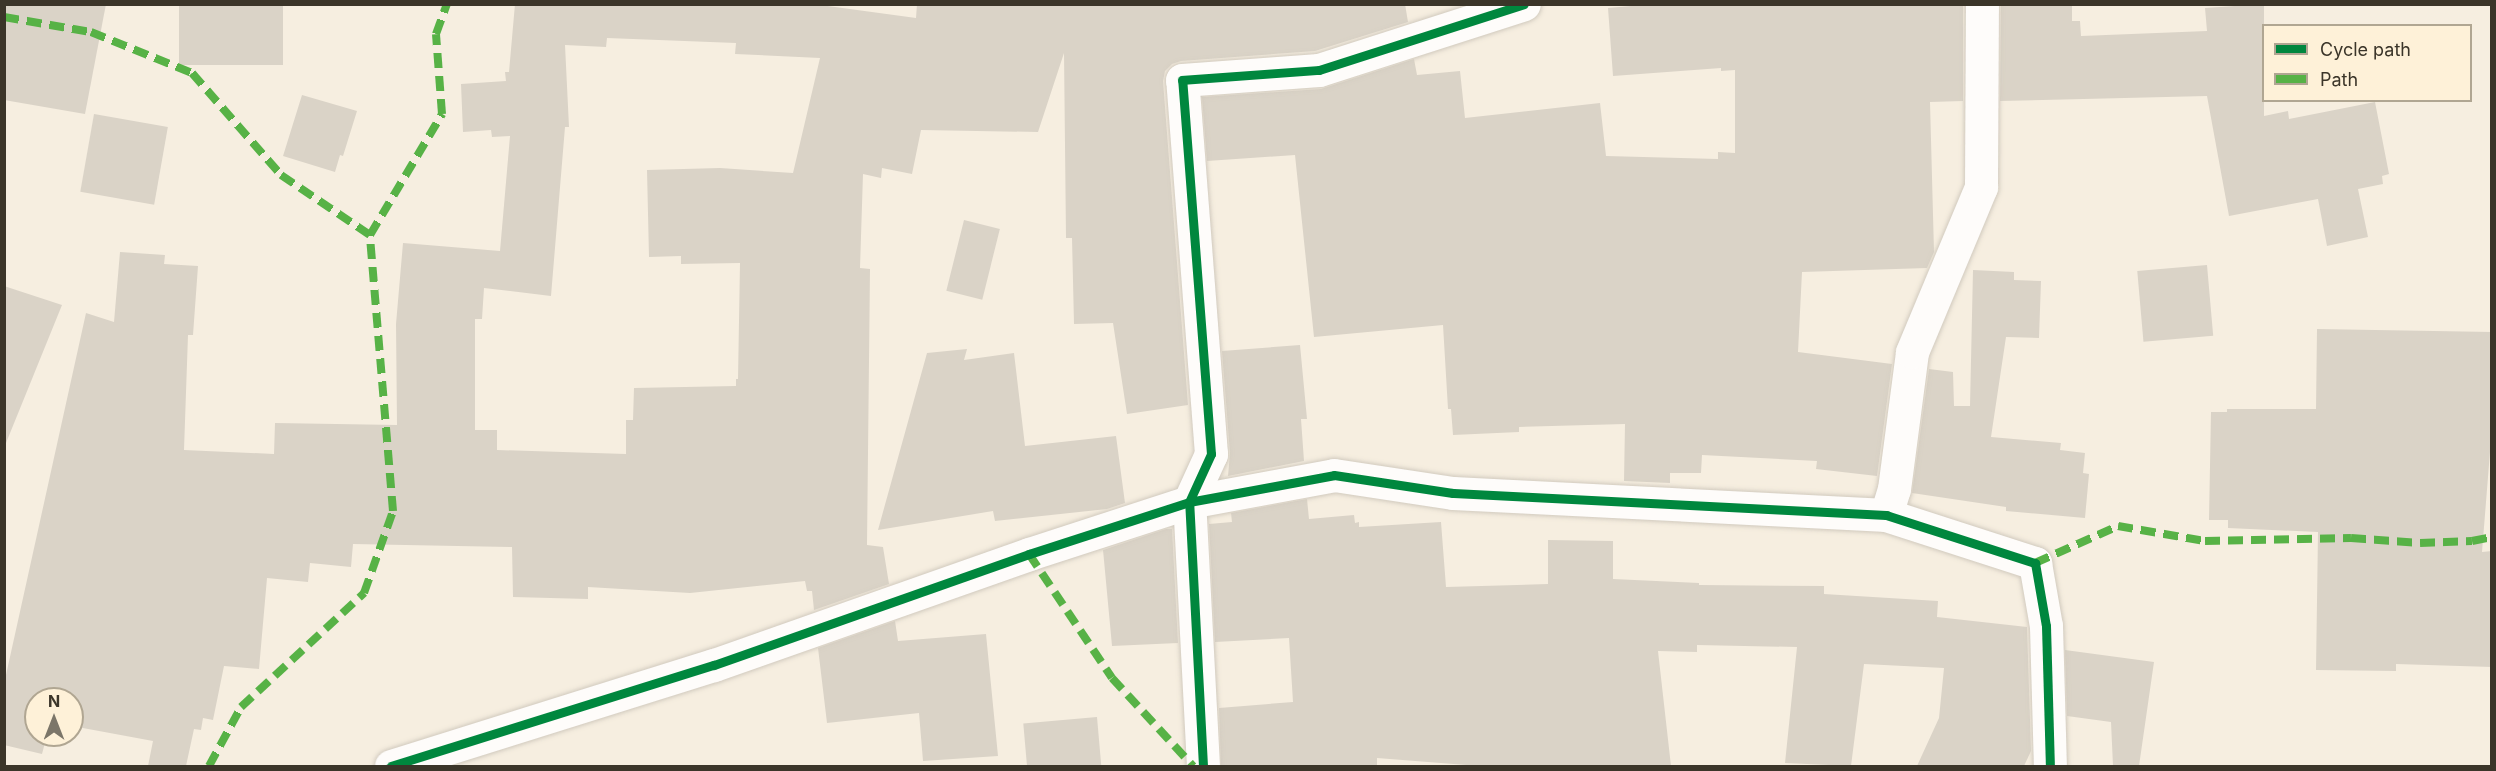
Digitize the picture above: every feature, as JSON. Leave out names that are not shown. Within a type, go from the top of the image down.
[{"type":"street","points":[[1203,766],[1189,502],[1210,454],[1182,80],[1319,70],[1524,4]]},
{"type":"street","points":[[1886,514],[1894,489],[1912,352],[1981,187],[1982,4]]},
{"type":"street","points":[[391,766],[714,665],[1029,554],[1189,502],[1334,475],[1453,493],[1886,514],[2035,563],[2046,626],[2050,766]]},
{"type":"building","points":[[4,4],[106,4],[85,114],[4,100]]},
{"type":"building","points":[[179,4],[283,4],[283,65],[179,65]]},
{"type":"building","points":[[515,4],[813,4],[916,18],[917,4],[1405,4],[1408,22],[1315,51],[1181,61],[1172,64],[1165,71],[1163,81],[1188,405],[1127,414],[1113,323],[1074,324],[1072,238],[1066,238],[1064,53],[1038,132],[921,130],[912,174],[882,168],[881,178],[863,174],[860,268],[870,269],[867,545],[883,547],[889,584],[814,610],[812,591],[807,591],[805,581],[690,593],[588,587],[588,599],[513,597],[512,547],[353,544],[351,567],[310,563],[308,582],[267,578],[259,669],[224,666],[213,720],[203,718],[201,730],[194,729],[186,766],[148,766],[153,741],[84,728],[84,687],[24,687],[24,747],[44,747],[42,754],[4,745],[4,684],[86,313],[114,322],[120,252],[165,255],[164,264],[198,266],[193,335],[188,335],[184,450],[274,454],[275,423],[397,425],[396,324],[403,243],[500,251],[510,136],[492,137],[491,130],[463,132],[461,84],[506,81],[505,72],[509,72]],"holes":[[[607,38],[736,43],[735,54],[820,58],[793,173],[720,168],[647,170],[649,257],[681,256],[681,264],[740,263],[736,386],[634,388],[633,420],[626,420],[626,454],[497,450],[497,430],[475,430],[475,319],[482,319],[484,288],[551,296],[565,127],[569,127],[565,45],[606,47]]]},
{"type":"building","points":[[1654,4],[1963,4],[1963,101],[1930,102],[1934,252],[1927,268],[1802,272],[1798,352],[1892,364],[1877,476],[1816,469],[1817,461],[1702,455],[1701,473],[1670,473],[1670,483],[1624,481],[1625,424],[1519,427],[1519,432],[1453,435],[1451,409],[1448,409],[1443,325],[1314,337],[1295,155],[1207,161],[1202,97],[1321,89],[1414,59],[1417,75],[1460,71],[1465,118],[1600,103],[1606,156],[1718,159],[1718,152],[1735,153],[1735,70],[1721,71],[1721,68],[1613,76],[1608,8]]},
{"type":"building","points":[[2001,4],[2072,4],[2072,21],[2080,21],[2081,36],[2207,31],[2205,8],[2264,4],[2262,102],[2264,102],[2264,116],[2288,111],[2289,119],[2375,102],[2389,174],[2382,176],[2383,184],[2358,189],[2368,237],[2327,246],[2318,199],[2229,216],[2207,96],[2000,101]]},
{"type":"building","points":[[302,95],[357,111],[343,156],[340,155],[335,172],[283,156]]},
{"type":"building","points":[[94,114],[168,127],[154,205],[80,192]]},
{"type":"building","points":[[964,220],[1000,229],[982,300],[946,291]]},
{"type":"building","points":[[2207,265],[2213,336],[2143,342],[2137,271]]},
{"type":"building","points":[[1973,270],[2014,272],[2014,280],[2041,281],[2039,338],[2006,337],[1991,437],[2061,443],[2060,450],[2085,453],[2083,473],[2089,474],[2085,518],[2006,511],[2006,507],[1912,493],[1929,369],[1953,372],[1954,406],[1970,406]]},
{"type":"building","points":[[4,286],[62,305],[6,443],[4,443]]},
{"type":"building","points":[[2317,329],[2492,332],[2492,427],[2482,552],[2492,551],[2492,667],[2396,664],[2396,671],[2316,670],[2318,532],[2228,528],[2228,520],[2209,520],[2211,412],[2227,412],[2227,409],[2316,409]]},
{"type":"building","points":[[1300,345],[1307,419],[1301,419],[1304,461],[1228,476],[1230,453],[1222,351]]},
{"type":"building","points":[[967,349],[964,360],[1014,353],[1025,446],[1116,436],[1125,503],[1107,509],[995,521],[993,511],[878,530],[927,353]]},
{"type":"building","points":[[1307,499],[1309,519],[1354,515],[1355,523],[1359,522],[1359,527],[1441,522],[1446,587],[1548,584],[1548,540],[1613,541],[1613,579],[1699,583],[1699,585],[1824,586],[1824,594],[1938,601],[1937,617],[2027,627],[2031,751],[2024,766],[1917,766],[1939,718],[1944,668],[1864,664],[1851,766],[1785,763],[1797,647],[1697,645],[1697,652],[1658,651],[1671,766],[1479,766],[1377,758],[1377,766],[1221,766],[1219,708],[1293,702],[1289,638],[1215,642],[1209,524],[1232,522],[1231,513]]},
{"type":"building","points":[[1172,529],[1178,643],[1112,646],[1103,550]]},
{"type":"building","points":[[895,621],[898,641],[986,634],[998,756],[923,761],[919,713],[827,723],[818,648]]},
{"type":"building","points":[[2065,650],[2154,662],[2139,766],[2113,766],[2111,722],[2067,716]]},
{"type":"building","points":[[1097,717],[1101,766],[1027,766],[1023,723]]},
{"type":"marked path","points":[[209,766],[241,707],[364,593],[393,511],[370,235],[442,114],[436,34],[447,4]]},
{"type":"marked path","points":[[4,17],[91,32],[192,73],[281,175],[370,235]]},
{"type":"marked path","points":[[2035,563],[2118,526],[2205,541],[2351,538],[2420,543],[2472,541],[2492,537]]},
{"type":"marked path","points":[[1029,554],[1112,678],[1193,766]]},
{"type":"cycle path","points":[[1203,766],[1189,502],[1211,454],[1182,80],[1319,70],[1524,4]]},
{"type":"cycle path","points":[[391,766],[714,665],[1029,554],[1189,502],[1334,475],[1453,493],[1886,515],[2035,563],[2046,626],[2050,766]]}]
